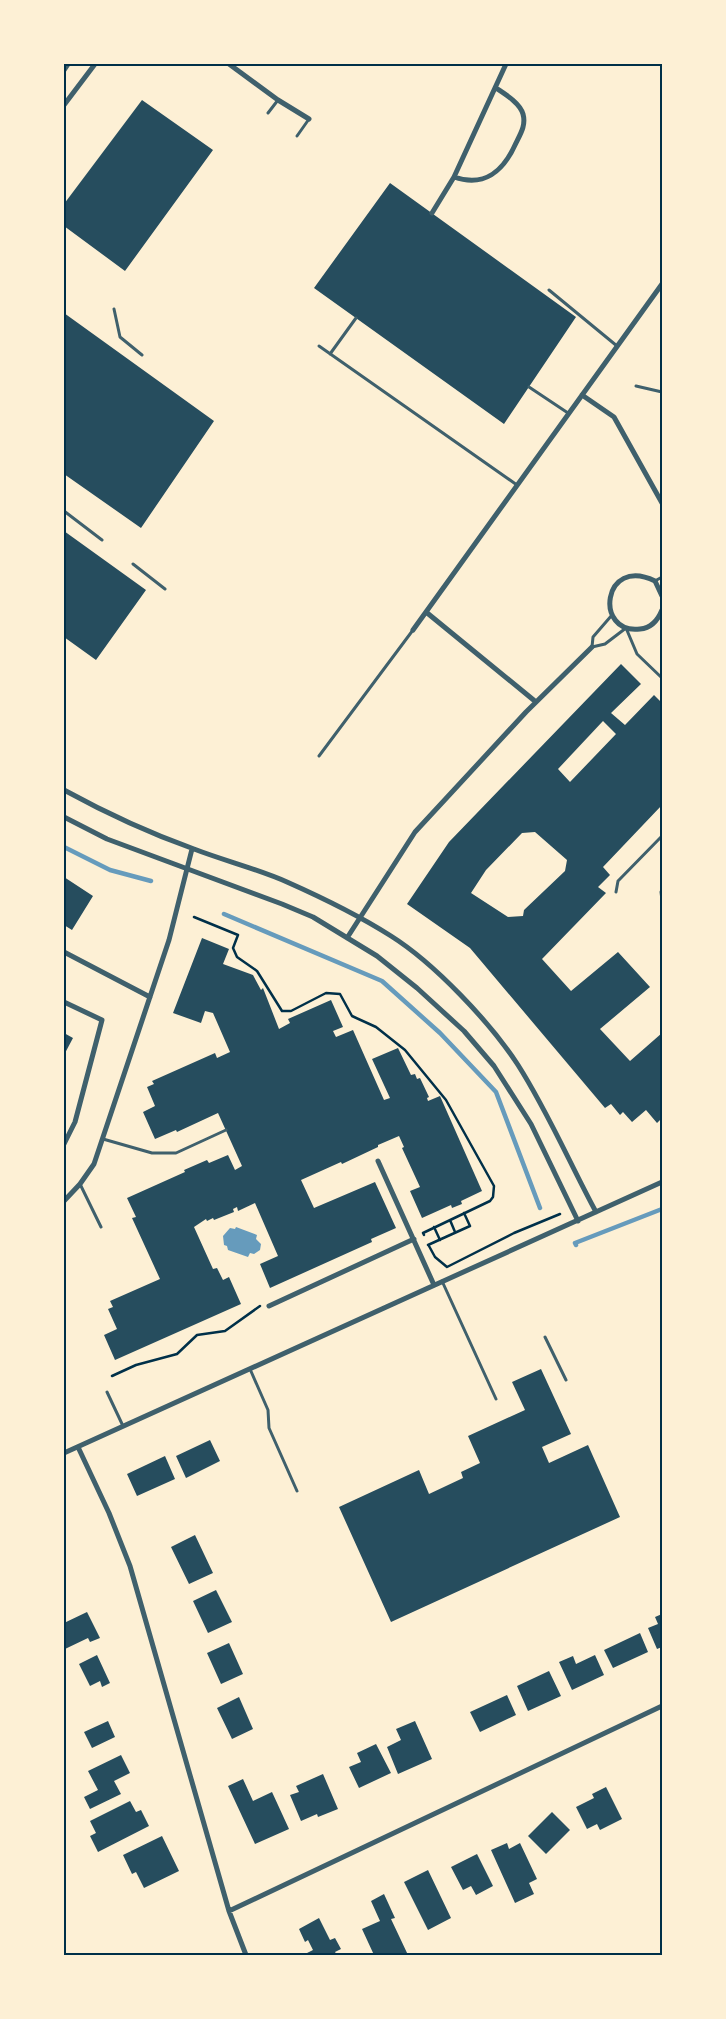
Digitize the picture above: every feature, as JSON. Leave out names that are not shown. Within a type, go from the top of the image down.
[{"type":"street","points":[[64,70],[68,64]]},
{"type":"street","points":[[64,105],[95,64]]},
{"type":"street","points":[[229,64],[278,100],[309,119]]},
{"type":"street","points":[[432,213],[454,177],[506,64]]},
{"type":"street","points":[[454,177],[467,182],[481,180],[494,174],[508,162],[524,126],[523,113],[516,103],[496,88]]},
{"type":"street","points":[[413,630],[662,284]]},
{"type":"street","points":[[582,395],[614,417],[662,503]]},
{"type":"street","points":[[662,596],[655,581],[640,575],[632,576],[617,583],[609,599],[612,616],[626,628],[635,630],[652,624],[659,618],[662,610]]},
{"type":"street","points":[[426,612],[536,702]]},
{"type":"street","points":[[347,938],[415,832],[536,702],[592,647]]},
{"type":"street","points":[[64,790],[107,813],[192,849],[285,881],[338,905],[359,919],[392,936],[434,970],[479,1015],[517,1064],[548,1118],[596,1212]]},
{"type":"street","points":[[64,817],[107,839],[313,917],[377,956],[417,988],[464,1032],[494,1066],[531,1124],[578,1220]]},
{"type":"street","points":[[64,1201],[80,1184],[94,1164],[170,940],[192,849]]},
{"type":"street","points":[[64,952],[150,997]]},
{"type":"street","points":[[64,1002],[102,1020],[75,1122],[64,1144]]},
{"type":"street","points":[[378,1161],[434,1285]]},
{"type":"street","points":[[64,1453],[662,1182]]},
{"type":"street","points":[[269,1306],[414,1240]]},
{"type":"street","points":[[78,1447],[109,1513],[130,1566],[229,1911],[246,1955]]},
{"type":"street","points":[[229,1911],[662,1706]]},
{"type":"lane","points":[[268,113],[278,100]]},
{"type":"lane","points":[[297,136],[309,119]]},
{"type":"lane","points":[[549,290],[617,347]]},
{"type":"lane","points":[[114,309],[120,337],[142,354]]},
{"type":"lane","points":[[330,354],[356,318]]},
{"type":"lane","points":[[319,346],[517,486]]},
{"type":"lane","points":[[529,386],[569,413]]},
{"type":"lane","points":[[636,386],[662,392]]},
{"type":"lane","points":[[64,511],[102,540]]},
{"type":"lane","points":[[132,564],[165,589]]},
{"type":"lane","points":[[655,581],[662,576]]},
{"type":"lane","points":[[612,616],[593,637],[592,647],[605,644],[626,628],[637,654],[662,678]]},
{"type":"lane","points":[[319,756],[413,630]]},
{"type":"lane","points":[[616,892],[618,881],[662,836]]},
{"type":"lane","points":[[662,890],[662,900]]},
{"type":"lane","points":[[102,1138],[152,1153],[176,1153],[226,1130]]},
{"type":"lane","points":[[80,1184],[102,1227]]},
{"type":"lane","points":[[442,1281],[496,1399]]},
{"type":"lane","points":[[545,1336],[566,1380]]},
{"type":"lane","points":[[250,1369],[268,1410],[269,1428],[297,1491]]},
{"type":"lane","points":[[107,1392],[123,1427]]},
{"type":"path","points":[[194,917],[238,935],[233,948],[237,957],[257,971],[282,1011],[291,1011],[326,993],[340,994],[352,1016],[376,1027],[405,1050],[446,1100],[494,1186],[493,1197],[490,1201],[434,1226],[423,1233],[435,1257],[447,1267],[514,1233],[560,1214]]},
{"type":"path","points":[[428,1245],[470,1226],[464,1213]]},
{"type":"path","points":[[450,1220],[456,1232]]},
{"type":"path","points":[[434,1226],[440,1240]]},
{"type":"path","points":[[112,1376],[136,1365],[177,1354],[197,1335],[225,1331],[260,1306],[269,1306]]},
{"type":"water","points":[[236,1227],[257,1235],[256,1239],[261,1244],[260,1250],[254,1254],[250,1253],[248,1257],[228,1250],[227,1246],[224,1245],[223,1236],[230,1228],[235,1229]]},
{"type":"building","points":[[142,100],[213,150],[125,271],[64,226],[64,204]]},
{"type":"building","points":[[390,183],[576,317],[504,424],[314,288]]},
{"type":"building","points":[[64,313],[214,421],[141,528],[64,474]]},
{"type":"building","points":[[64,531],[146,590],[96,660],[64,637]]},
{"type":"building","points":[[621,664],[641,684],[611,713],[625,725],[654,695],[662,703],[662,805],[603,867],[610,875],[598,887],[606,893],[542,959],[571,991],[618,952],[650,987],[600,1029],[630,1061],[662,1033],[662,1118],[657,1123],[646,1110],[632,1122],[623,1112],[620,1115],[611,1104],[605,1108],[470,948],[407,904],[449,842]],"holes":[[[603,721],[616,734],[570,782],[558,769]],[[535,832],[567,860],[565,871],[524,910],[523,916],[508,917],[471,893],[486,870],[522,833]]]},
{"type":"building","points":[[64,877],[93,896],[72,930],[64,925]]},
{"type":"building","points":[[202,938],[229,949],[223,964],[253,975],[261,990],[263,988],[279,1029],[290,1023],[288,1019],[331,1000],[343,1027],[333,1031],[336,1037],[353,1030],[384,1100],[390,1098],[372,1059],[398,1048],[411,1075],[415,1074],[417,1079],[420,1078],[429,1097],[427,1098],[428,1101],[440,1096],[482,1191],[461,1201],[462,1204],[452,1208],[451,1205],[422,1218],[410,1191],[420,1187],[402,1148],[404,1147],[399,1136],[342,1164],[341,1162],[301,1180],[314,1208],[375,1182],[396,1228],[371,1239],[372,1242],[270,1288],[260,1264],[278,1256],[255,1203],[238,1211],[237,1207],[233,1209],[234,1212],[214,1220],[213,1218],[207,1221],[206,1219],[194,1227],[213,1269],[217,1268],[223,1280],[229,1277],[241,1304],[115,1360],[104,1335],[117,1329],[108,1309],[113,1307],[110,1301],[160,1279],[132,1218],[136,1217],[127,1198],[207,1160],[209,1163],[228,1155],[235,1170],[242,1166],[218,1113],[177,1132],[176,1130],[155,1139],[143,1112],[155,1106],[147,1087],[154,1084],[152,1081],[215,1053],[217,1058],[230,1052],[213,1013],[205,1011],[201,1023],[173,1013]]},
{"type":"building","points":[[64,1033],[73,1038],[64,1055]]},
{"type":"building","points":[[541,1369],[571,1434],[542,1447],[549,1463],[588,1445],[620,1517],[391,1622],[339,1507],[419,1470],[429,1494],[463,1478],[461,1472],[480,1463],[468,1436],[525,1410],[512,1382]]},
{"type":"building","points":[[210,1440],[220,1461],[186,1478],[176,1456]]},
{"type":"building","points":[[165,1456],[175,1479],[137,1496],[127,1474]]},
{"type":"building","points":[[195,1535],[213,1573],[189,1584],[171,1547]]},
{"type":"building","points":[[216,1590],[232,1622],[208,1633],[193,1601]]},
{"type":"building","points":[[87,1612],[100,1638],[90,1642],[88,1638],[65,1649],[64,1623]]},
{"type":"building","points":[[662,1614],[662,1647],[657,1649],[648,1628],[658,1624],[655,1617]]},
{"type":"building","points":[[640,1633],[648,1652],[613,1668],[604,1650]]},
{"type":"building","points":[[229,1643],[243,1674],[221,1684],[207,1653]]},
{"type":"building","points":[[97,1655],[110,1683],[102,1687],[100,1681],[90,1686],[79,1664]]},
{"type":"building","points":[[595,1655],[604,1675],[572,1690],[559,1662],[573,1656],[576,1664]]},
{"type":"building","points":[[549,1671],[561,1696],[528,1711],[517,1686]]},
{"type":"building","points":[[507,1695],[516,1715],[480,1732],[470,1712]]},
{"type":"building","points":[[239,1697],[253,1729],[232,1739],[217,1708]]},
{"type":"building","points":[[108,1721],[115,1737],[92,1748],[84,1732]]},
{"type":"building","points":[[415,1721],[432,1759],[398,1774],[387,1747],[401,1740],[396,1729]]},
{"type":"building","points":[[376,1744],[391,1773],[359,1788],[349,1767],[361,1762],[357,1753]]},
{"type":"building","points":[[121,1755],[130,1773],[114,1781],[121,1794],[90,1809],[84,1797],[98,1790],[88,1771]]},
{"type":"building","points":[[323,1774],[338,1809],[318,1817],[317,1814],[301,1821],[290,1795],[299,1792],[296,1786]]},
{"type":"building","points":[[243,1779],[253,1801],[272,1792],[289,1829],[255,1844],[228,1786]]},
{"type":"building","points":[[606,1787],[622,1819],[600,1830],[597,1824],[587,1829],[576,1807],[594,1798],[592,1794]]},
{"type":"building","points":[[130,1801],[136,1812],[141,1810],[149,1826],[98,1852],[90,1836],[96,1833],[90,1821]]},
{"type":"building","points":[[552,1812],[570,1830],[546,1854],[528,1836]]},
{"type":"building","points":[[162,1836],[179,1871],[144,1888],[136,1872],[132,1874],[123,1855]]},
{"type":"building","points":[[507,1843],[509,1849],[520,1843],[537,1879],[529,1883],[534,1894],[515,1903],[491,1850]]},
{"type":"building","points":[[477,1854],[493,1886],[476,1895],[471,1886],[463,1890],[451,1867]]},
{"type":"building","points":[[428,1870],[451,1918],[428,1930],[404,1882]]},
{"type":"building","points":[[384,1894],[395,1918],[391,1919],[408,1955],[374,1955],[362,1929],[380,1921],[371,1901]]},
{"type":"building","points":[[319,1918],[330,1940],[335,1938],[341,1949],[335,1952],[337,1955],[309,1955],[307,1953],[313,1950],[308,1940],[305,1942],[299,1929]]},
{"type":"waterway","points":[[64,847],[110,870],[151,881]]},
{"type":"waterway","points":[[224,914],[382,981],[440,1033],[496,1092],[540,1208]]},
{"type":"waterway","points":[[576,1245],[575,1243],[662,1209]]}]
